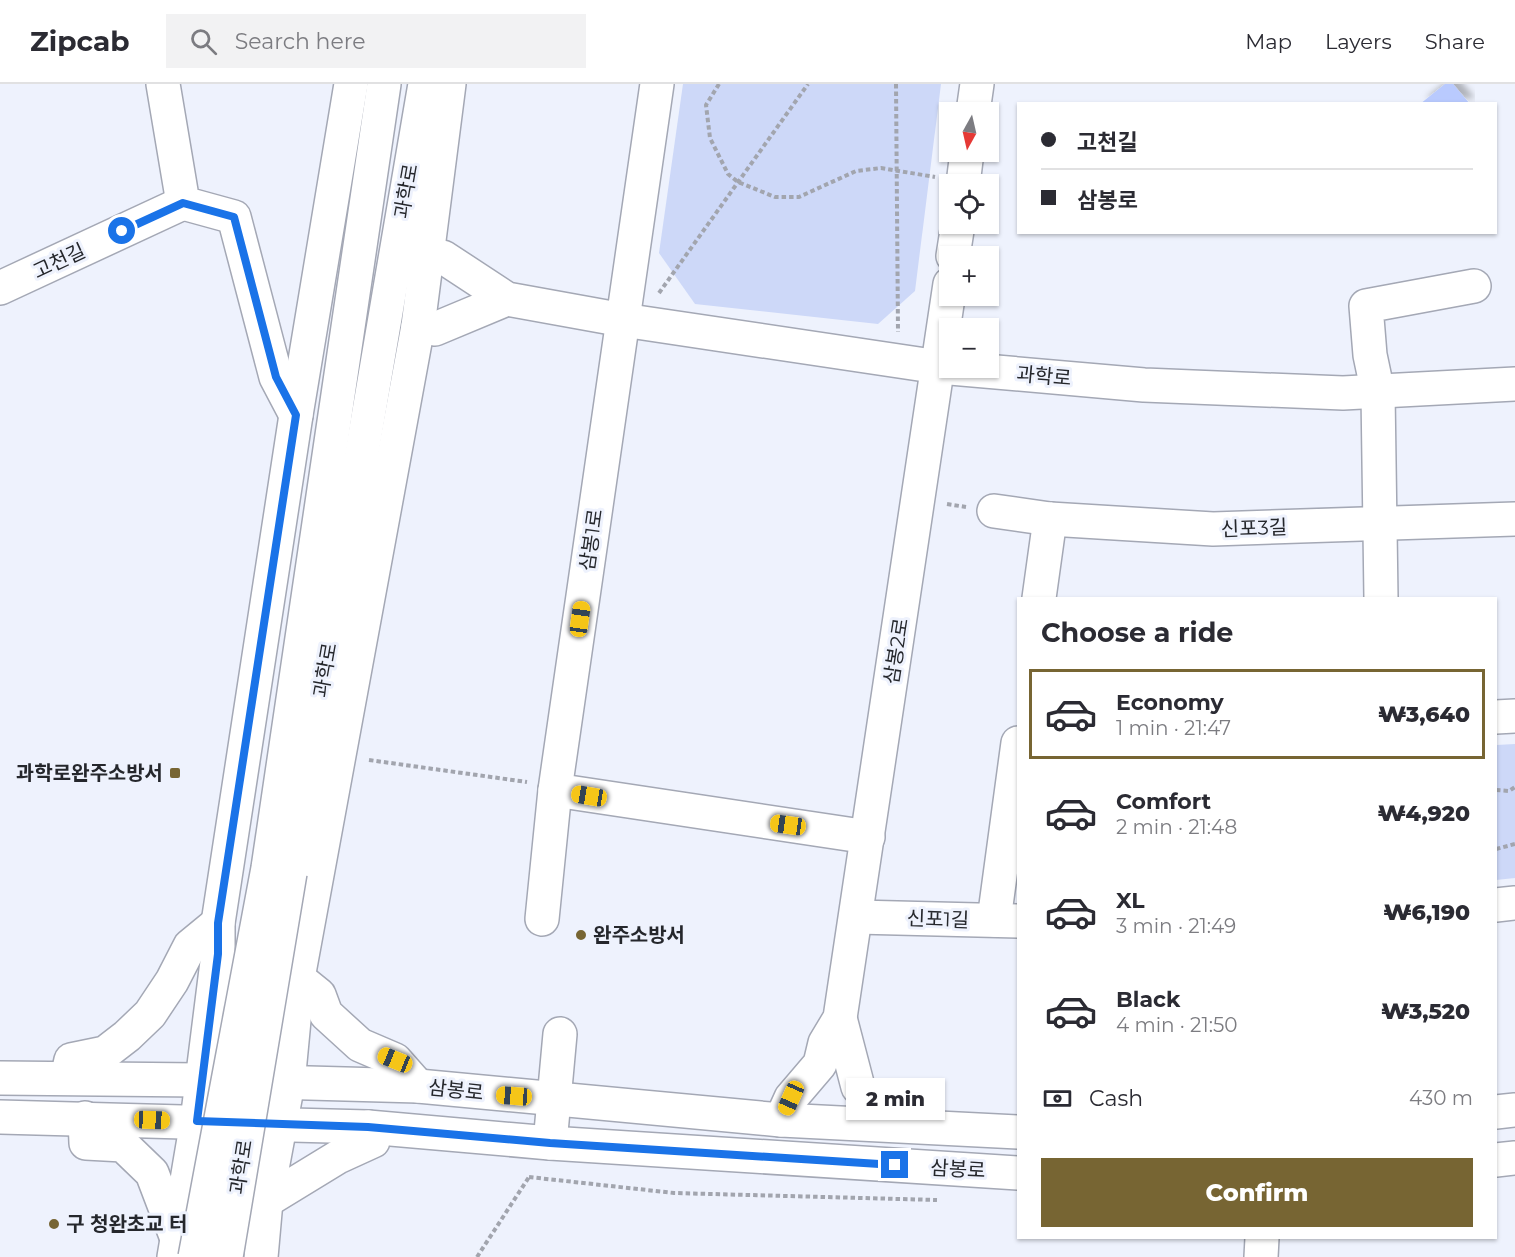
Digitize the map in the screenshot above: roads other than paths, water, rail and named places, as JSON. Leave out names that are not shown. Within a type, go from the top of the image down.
[{"type":"street","points":[[163,84],[183,203],[234,217],[276,377],[296,415]]},
{"type":"street","points":[[182,1252],[218,939],[296,415],[351,84]]},
{"type":"street","name":"과학로","points":[[226,1257],[384,84]]},
{"type":"street","name":"과학로","points":[[182,1252],[279,870],[425,84]]},
{"type":"street","name":"과학로","points":[[262,1256],[266,1201],[288,1083],[298,978],[418,326],[449,84]]},
{"type":"street","name":"삼봉1로","points":[[542,919],[543,787],[622,320],[657,84]]},
{"type":"street","points":[[974,102],[977,84]]},
{"type":"street","name":"고천길","points":[[0,288],[183,203]]},
{"type":"street","name":"과학로","points":[[427,255],[443,257],[507,299],[622,320],[939,367]]},
{"type":"street","points":[[1382,597],[1378,393],[1370,355],[1366,306],[1474,286]]},
{"type":"street","points":[[418,326],[435,329],[507,299]]},
{"type":"street","name":"삼봉2로","points":[[781,1120],[791,1098],[820,1064],[825,1043],[840,1018],[939,367]]},
{"type":"street","name":"과학로","points":[[999,372],[1144,385],[1378,393],[1515,384]]},
{"type":"street","name":"신포3길","points":[[994,511],[1050,519],[1213,529],[1515,519]]},
{"type":"street","points":[[1039,597],[1050,519]]},
{"type":"street","points":[[1497,717],[1515,716]]},
{"type":"street","points":[[1006,921],[1017,758]]},
{"type":"street","points":[[543,787],[868,837]]},
{"type":"street","points":[[1497,905],[1515,903]]},
{"type":"street","name":"신포1길","points":[[857,917],[1006,921]]},
{"type":"street","points":[[218,939],[225,993],[245,1017],[274,1015],[298,978],[319,995],[326,1014],[360,1046],[395,1060],[418,1086]]},
{"type":"street","points":[[67,1078],[71,1060],[105,1053],[150,1014],[172,981],[190,946],[218,939]]},
{"type":"street","name":"삼봉2로","points":[[840,1018],[858,1088],[880,1110],[879,1123]]},
{"type":"street","points":[[550,1143],[560,1034]]},
{"type":"street","name":"삼봉로","points":[[0,1078],[200,1080],[418,1086],[781,1120],[879,1123],[1017,1132]]},
{"type":"street","points":[[1497,1112],[1515,1110]]},
{"type":"street","name":"삼봉로","points":[[0,1118],[85,1118],[368,1127],[550,1143],[1017,1173]]},
{"type":"street","points":[[85,1118],[86,1143],[123,1145],[152,1173],[182,1252]]},
{"type":"street","points":[[266,1201],[338,1157],[373,1141],[368,1127]]},
{"type":"street","points":[[1497,1160],[1515,1158]]},
{"type":"street","points":[[182,1252],[207,1234],[262,1256]]},
{"type":"street","points":[[1261,1257],[1262,1239]]},
{"type":"place","name":"과학로완주소방서","points":[[175,773]]},
{"type":"place","name":"완주소방서","points":[[581,935]]},
{"type":"place","name":"구 청완초교 터","points":[[54,1224]]}]
